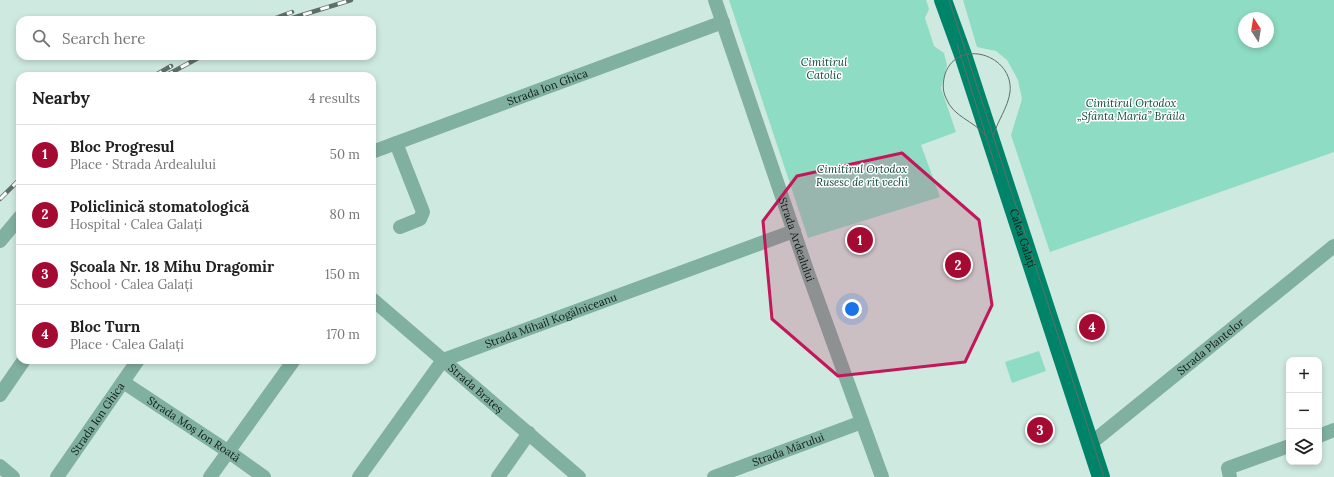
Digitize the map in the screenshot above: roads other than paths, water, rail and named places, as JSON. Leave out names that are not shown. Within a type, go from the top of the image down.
[{"type":"main road","name":"Calea Galați","points":[[943,0],[963,55],[1090,444],[1097,476]]},
{"type":"street","name":"Strada Ardealului","points":[[715,0],[794,231],[882,477]]},
{"type":"street","name":"Strada Ion Ghica","points":[[376,150],[723,22]]},
{"type":"street","points":[[396,143],[423,212],[420,219],[400,227]]},
{"type":"street","points":[[0,242],[16,224]]},
{"type":"street","name":"Strada Mihail Kogălniceanu","points":[[443,360],[794,231]]},
{"type":"street","name":"Strada Plantelor","points":[[1090,444],[1333,250]]},
{"type":"street","name":"Strada Brateș","points":[[376,303],[529,432],[579,477]]},
{"type":"street","points":[[359,477],[443,360]]},
{"type":"street","points":[[0,396],[21,364]]},
{"type":"street","name":"Strada Ion Ghica","points":[[57,477],[135,364]]},
{"type":"street","points":[[210,477],[291,364]]},
{"type":"street","name":"Strada Moș Ion Roată","points":[[123,382],[264,477]]},
{"type":"street","name":"Strada Mărului","points":[[714,477],[862,422]]},
{"type":"street","points":[[1322,435],[1334,430]]},
{"type":"street","points":[[498,477],[529,432]]},
{"type":"street","points":[[1230,477],[1228,468],[1286,447]]},
{"type":"street","points":[[0,466],[13,477]]},
{"type":"tram line","points":[[949,0],[1104,477]]},
{"type":"tram line","points":[[957,44],[998,174]]},
{"type":"tram line","points":[[985,135],[953,110],[944,92],[943,86],[945,74],[952,63],[961,56],[972,54],[984,55],[995,60],[1003,68],[1009,79],[1009,98],[993,137]]},
{"type":"railway","points":[[299,16],[351,0]]},
{"type":"railway","points":[[281,16],[292,12]]},
{"type":"railway","points":[[172,72],[195,60]]},
{"type":"railway","points":[[161,72],[171,66]]},
{"type":"railway","points":[[0,199],[16,183]]},
{"type":"place","name":"Bloc Progresul","points":[[860,240]]},
{"type":"place","name":"Policlinică stomatologică","points":[[958,265]]},
{"type":"place","name":"Bloc Turn","points":[[1092,327]]},
{"type":"place","name":"Școala Nr. 18 Mihu Dragomir","points":[[1040,430]]},
{"type":"park label","name":"Cimitirul Catolic","points":[[824,68]]},
{"type":"park label","name":"Cimitirul Ortodox „Sfânta Maria” Brăila","points":[[1131,109]]},
{"type":"park label","name":"Cimitirul Ortodox Rusesc de rit vechi","points":[[862,175]]}]
